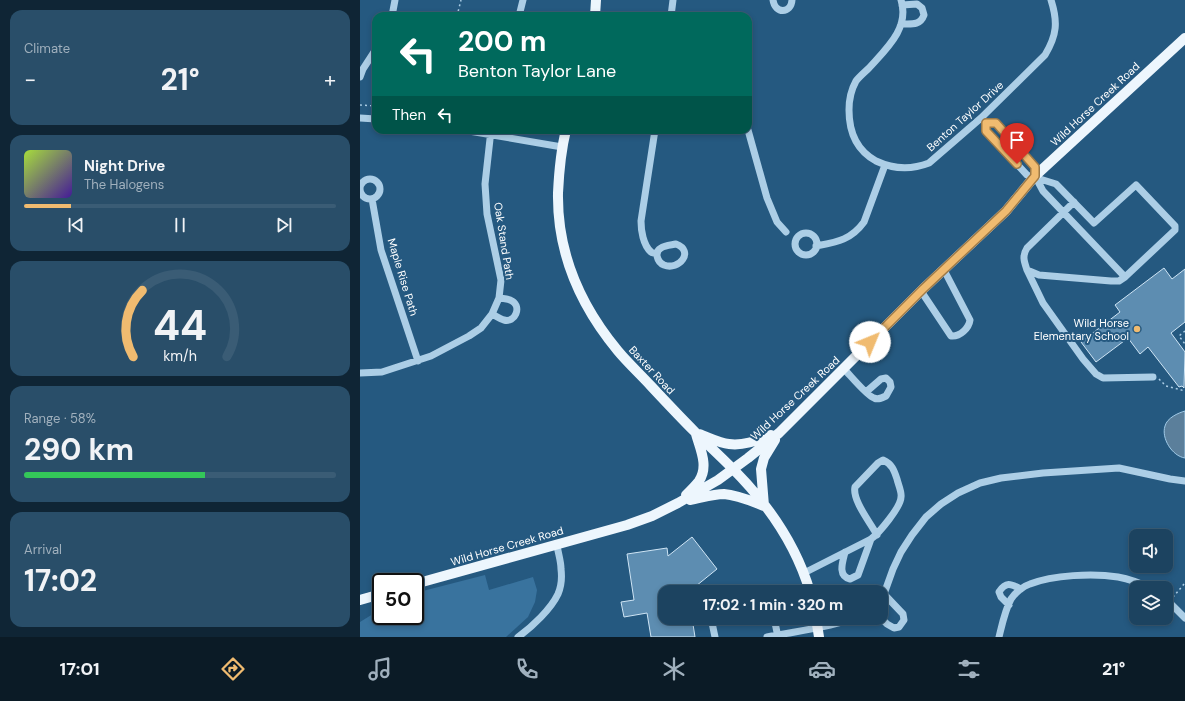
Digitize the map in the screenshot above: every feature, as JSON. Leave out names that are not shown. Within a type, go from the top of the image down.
[{"type":"main road","points":[[595,12],[596,0]]},
{"type":"main road","name":"Wild Horse Creek Road","points":[[424,582],[626,525],[652,516],[718,480],[779,433],[921,291],[1006,211],[1035,176],[1185,38]]},
{"type":"main road","name":"Baxter Road","points":[[565,134],[559,169],[558,210],[564,252],[580,294],[618,351],[695,432],[733,469],[772,514],[789,541],[804,573],[808,585]]},
{"type":"main road","points":[[695,432],[728,444],[738,445],[750,443],[779,433]]},
{"type":"main road","points":[[678,503],[699,480],[703,471],[704,460],[695,432]]},
{"type":"main road","points":[[678,503],[712,495],[724,494],[736,496],[764,506],[761,469],[764,458],[779,433]]},
{"type":"main road","points":[[360,600],[372,597]]},
{"type":"street","points":[[393,12],[395,0]]},
{"type":"street","points":[[520,12],[523,0]]},
{"type":"street","points":[[672,12],[673,0]]},
{"type":"street","points":[[773,0],[776,7],[781,10],[788,9],[792,0]]},
{"type":"street","name":"Benton Taylor Drive","points":[[902,3],[903,16],[898,33],[887,49],[857,80],[852,89],[849,106],[849,122],[851,131],[855,140],[866,154],[885,165],[899,168],[919,166],[929,163],[984,121],[1038,63],[1052,44],[1055,33],[1055,19],[1051,0]]},
{"type":"street","points":[[901,24],[918,23],[924,15],[922,8],[917,4],[902,3]]},
{"type":"street","points":[[360,77],[363,69],[372,55]]},
{"type":"street","points":[[360,118],[372,119]]},
{"type":"street","points":[[1094,223],[1056,184],[1035,176],[1027,175],[986,131],[984,121],[996,123],[1035,167],[1035,176],[1043,191],[1125,277]]},
{"type":"street","name":"Oak Stand Path","points":[[360,373],[382,372],[431,356],[481,328],[492,314],[499,298],[501,280],[487,214],[485,184],[490,134]]},
{"type":"street","points":[[500,134],[562,147]]},
{"type":"street","points":[[654,134],[641,221],[641,230],[645,242],[651,252],[657,254]]},
{"type":"street","points":[[749,134],[772,212],[777,222],[788,234],[796,239]]},
{"type":"street","points":[[816,246],[846,239],[859,229],[864,222],[885,165]]},
{"type":"street","points":[[1027,270],[1039,275],[1119,281],[1176,230],[1175,226],[1136,185],[1084,233]]},
{"type":"street","name":"Maple Rise Path","points":[[372,199],[381,250],[418,361]]},
{"type":"street","points":[[1074,202],[1027,248],[1024,253],[1023,260],[1027,270],[1043,303],[1083,359],[1096,374],[1103,378],[1154,378]]},
{"type":"street","points":[[802,234],[809,234],[814,237],[817,243],[815,250],[810,254],[800,253],[796,248],[796,239],[802,234]]},
{"type":"street","points":[[921,291],[951,336],[962,333],[970,324],[970,320],[944,270]]},
{"type":"street","points":[[492,314],[503,320],[510,320],[515,315],[517,308],[514,302],[499,298]]},
{"type":"street","points":[[844,369],[866,392]]},
{"type":"street","points":[[845,552],[842,571],[844,576],[850,579],[858,575],[874,537],[900,504],[902,496],[892,466],[883,460],[878,463],[856,487],[855,491],[856,499],[874,537]]},
{"type":"street","points":[[887,585],[901,552],[926,517],[941,504],[958,493],[980,483],[1001,478],[1043,472],[1118,468],[1141,472],[1170,480],[1185,481]]},
{"type":"street","points":[[804,573],[874,537]]},
{"type":"street","points":[[518,637],[554,602],[558,592],[562,568],[557,545]]},
{"type":"street","points":[[999,637],[1012,599],[1021,589],[1029,584],[1047,579],[1087,575],[1119,577],[1132,581]]},
{"type":"street","points":[[1009,605],[999,594],[1002,588],[1008,584],[1012,584],[1021,589]]},
{"type":"street","points":[[888,600],[903,614],[904,620],[899,627],[894,628],[888,625]]},
{"type":"street","points":[[1173,605],[1185,618]]},
{"type":"street","points":[[713,625],[715,637]]},
{"type":"street","points":[[776,625],[778,636]]},
{"type":"street","points":[[767,637],[832,625]]},
{"type":"path","points":[[458,12],[461,0]]},
{"type":"path","points":[[360,106],[372,106]]},
{"type":"path","points":[[1185,331],[1179,336],[1185,344]]},
{"type":"path","points":[[1154,378],[1159,379],[1166,386],[1185,391]]},
{"type":"path","points":[[1173,595],[1185,583]]},
{"type":"shaded area","points":[[1185,411],[1185,458],[1180,457],[1172,450],[1166,441],[1164,431],[1166,423],[1170,418]]},
{"type":"shaded area","points":[[485,575],[489,590],[533,577],[537,590],[535,602],[528,617],[506,637],[360,637],[360,622],[372,615],[372,625],[424,625],[424,591]]},
{"type":"building","name":"Wild Horse Elementary School","points":[[1164,268],[1172,279],[1185,269],[1185,322],[1171,333],[1185,352],[1184,388],[1182,386],[1179,387],[1148,347],[1140,354],[1128,338],[1096,362],[1081,342],[1120,312],[1115,305]]},
{"type":"building","points":[[692,537],[717,569],[697,585],[658,585],[658,625],[693,625],[695,637],[651,637],[647,613],[624,617],[621,602],[634,600],[627,554],[667,548],[668,556]]},
{"type":"place","name":"Wild Horse Elementary School","points":[[1137,329]]},
{"type":"route","points":[[870,342],[923,289],[1006,211],[1035,176],[1035,167],[996,123],[986,123],[986,131],[1017,164]]}]
